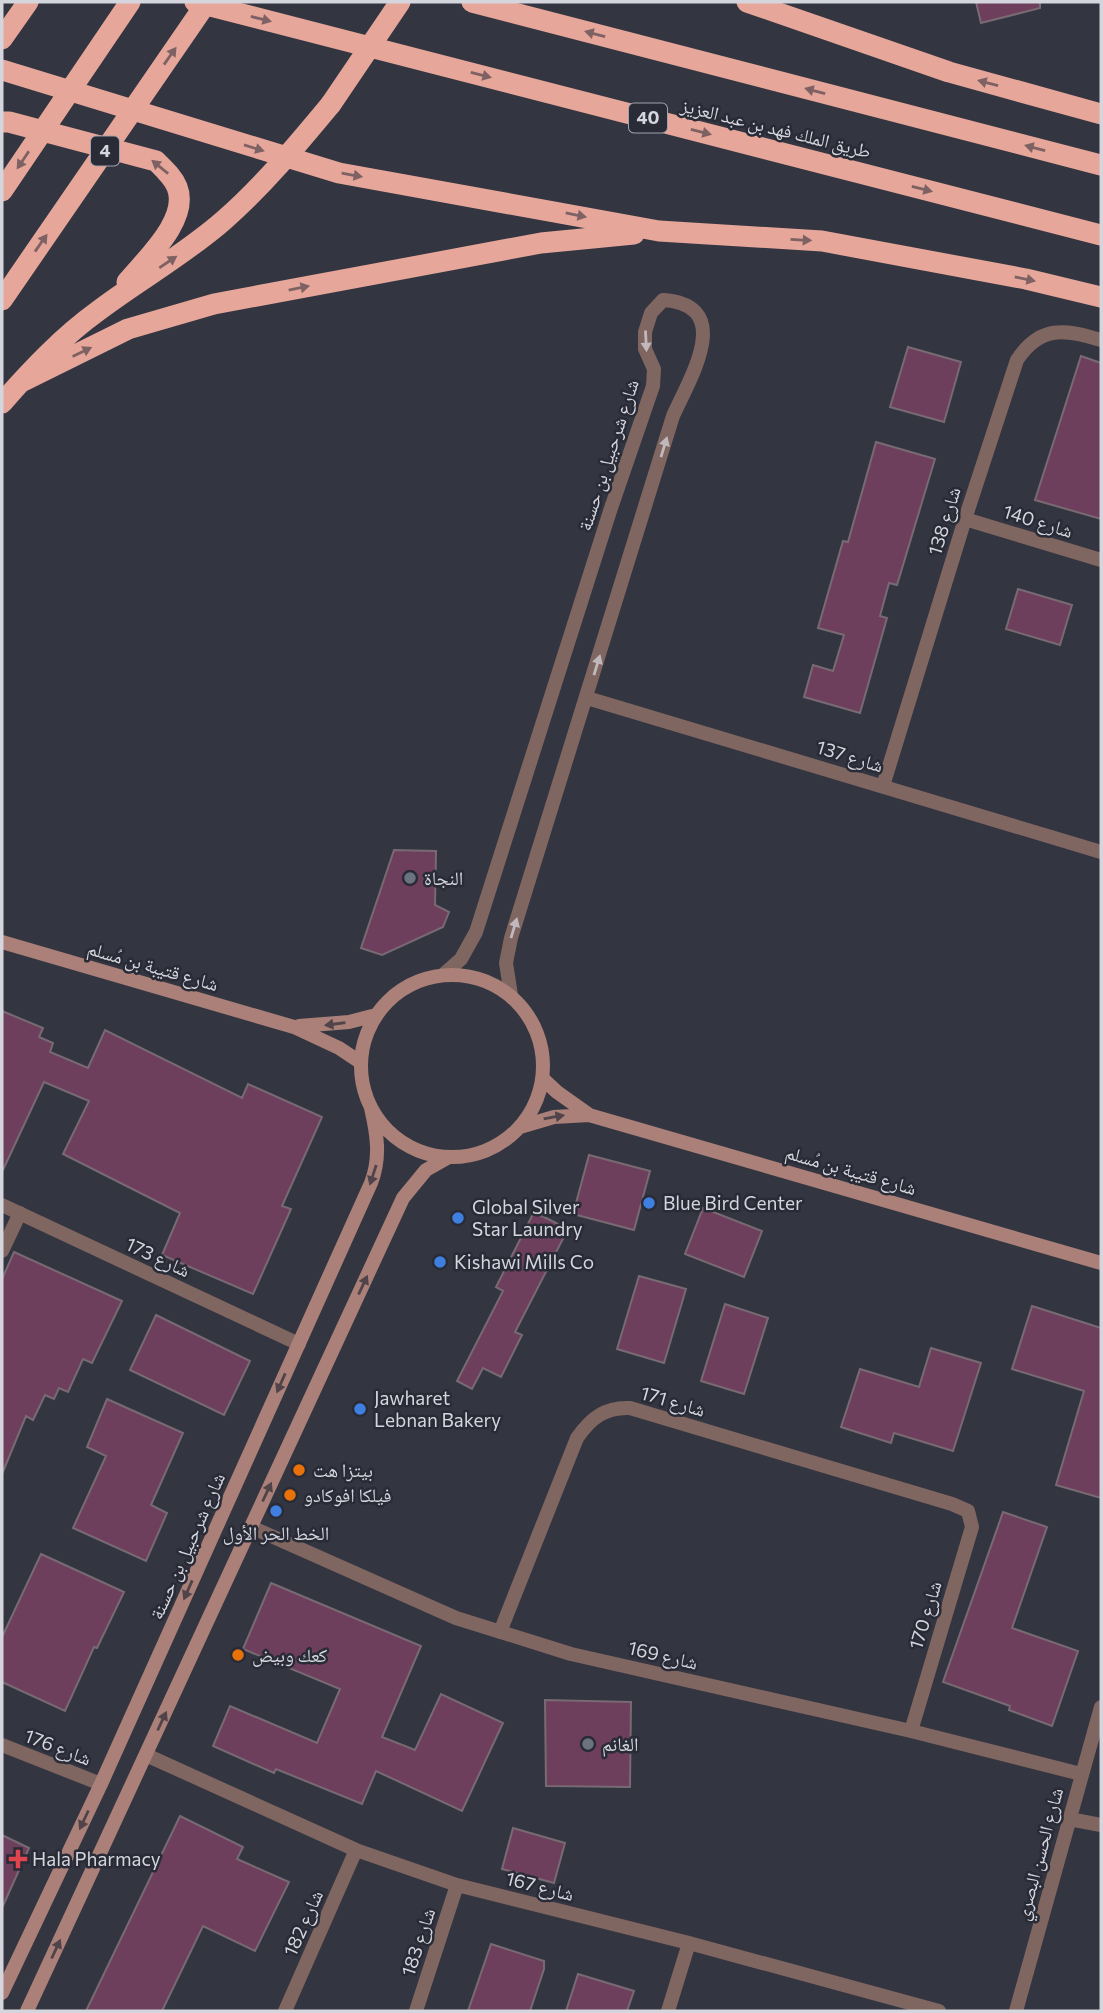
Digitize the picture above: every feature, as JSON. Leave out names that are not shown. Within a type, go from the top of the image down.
[{"type":"highway","points":[[2,191],[130,2]]},
{"type":"highway","name":"طريق الملك فهد بن عبد العزيز","points":[[194,2],[1101,235]]},
{"type":"highway","name":"4","points":[[2,300],[207,2]]},
{"type":"highway","points":[[2,402],[58,344],[110,302],[194,244],[248,198],[331,104],[400,2]]},
{"type":"highway","points":[[472,2],[1101,165]]},
{"type":"highway","points":[[747,2],[949,72],[1101,114]]},
{"type":"highway","points":[[762,2],[804,21]]},
{"type":"highway","points":[[2,39],[25,6]]},
{"type":"highway","points":[[2,70],[339,173],[659,231],[822,241],[1026,279],[1101,297]]},
{"type":"highway","points":[[2,122],[156,161],[178,188],[180,205],[173,227],[110,302]]},
{"type":"highway","points":[[21,382],[128,329],[214,304],[541,243],[659,231]]},
{"type":"street","name":"شارع شرحبيل بن حسنة","points":[[444,974],[461,959],[476,932],[611,508],[653,386],[654,369],[645,349],[645,332],[650,313],[663,300],[678,302],[693,309],[703,321],[704,339],[699,357],[673,415],[511,938],[506,963],[511,995]]},
{"type":"street","name":"شارع 138","points":[[883,786],[1012,372],[1023,350],[1041,336],[1068,332],[1101,340]]},
{"type":"street","name":"شارع 140","points":[[965,519],[1101,560]]},
{"type":"street","name":"شارع 137","points":[[587,698],[1101,852]]},
{"type":"street","name":"شارع قتيبة بن مُسلم","points":[[2,942],[294,1027],[340,1048],[360,1062]]},
{"type":"street","points":[[444,974],[482,979],[511,995],[529,1015],[539,1035],[544,1056],[543,1079],[537,1100],[520,1127],[488,1150],[464,1157],[432,1155],[403,1143],[379,1122],[365,1093],[360,1062],[368,1030],[376,1015],[398,992],[412,983],[444,974]]},
{"type":"street","name":"شارع قتيبة بن مُسلم","points":[[294,1027],[335,1024],[376,1015]]},
{"type":"street","name":"شارع قتيبة بن مُسلم","points":[[543,1079],[589,1115],[1101,1263]]},
{"type":"street","name":"شارع شرحبيل بن حسنة","points":[[2,1993],[101,1784],[375,1172],[378,1148],[371,1108]]},
{"type":"street","name":"شارع قتيبة بن مُسلم","points":[[520,1127],[554,1117],[589,1115]]},
{"type":"street","points":[[27,2011],[402,1198],[426,1170],[449,1157]]},
{"type":"street","name":"شارع 173","points":[[2,1205],[299,1344]]},
{"type":"street","points":[[2,1251],[20,1213]]},
{"type":"street","name":"شارع 171","points":[[500,1633],[577,1438],[589,1422],[601,1413],[615,1408],[629,1408],[968,1511]]},
{"type":"street","name":"شارع 170","points":[[911,1731],[972,1527],[968,1511]]},
{"type":"street","name":"شارع 169","points":[[251,1527],[425,1605],[500,1633],[571,1654],[911,1731],[1081,1774]]},
{"type":"street","name":"شارع الحسن البصري","points":[[1016,2011],[1101,1707]]},
{"type":"street","name":"شارع 176","points":[[2,1745],[101,1784]]},
{"type":"street","name":"شارع 167","points":[[146,1755],[356,1850],[457,1885],[690,1943],[939,2011]]},
{"type":"street","points":[[1069,1819],[1101,1825]]},
{"type":"street","name":"شارع 182","points":[[285,2011],[356,1850]]},
{"type":"street","name":"شارع 183","points":[[416,2011],[457,1885]]},
{"type":"street","points":[[668,2011],[690,1943]]},
{"type":"building","points":[[976,2],[1040,2],[1040,8],[981,23]]},
{"type":"building","points":[[908,347],[961,362],[944,422],[890,407]]},
{"type":"building","points":[[1081,356],[1101,363],[1101,519],[1035,500]]},
{"type":"building","points":[[876,442],[935,459],[897,585],[889,583],[880,616],[887,618],[860,713],[804,697],[813,665],[833,671],[844,635],[818,628],[843,541],[848,542]]},
{"type":"building","points":[[1018,589],[1072,605],[1060,645],[1006,629]]},
{"type":"building","name":"النجاة","points":[[394,850],[436,851],[435,905],[449,912],[443,927],[382,955],[361,948]]},
{"type":"building","points":[[2,1011],[43,1028],[39,1037],[53,1043],[50,1052],[88,1068],[105,1030],[242,1098],[248,1084],[322,1117],[282,1206],[291,1209],[253,1294],[162,1255],[180,1213],[63,1154],[89,1101],[44,1082],[2,1172]]},
{"type":"building","points":[[589,1155],[650,1171],[634,1230],[573,1214]]},
{"type":"building","points":[[703,1208],[762,1231],[744,1277],[685,1254]]},
{"type":"building","points":[[534,1212],[568,1229],[515,1332],[522,1335],[501,1377],[483,1368],[472,1389],[457,1381],[503,1291],[496,1287]]},
{"type":"building","points":[[14,1252],[122,1301],[92,1363],[83,1359],[68,1392],[59,1388],[54,1399],[45,1395],[33,1420],[26,1416],[2,1474],[2,1279]]},
{"type":"building","points":[[639,1276],[686,1289],[664,1363],[617,1349]]},
{"type":"building","points":[[725,1304],[768,1318],[744,1394],[701,1381]]},
{"type":"building","points":[[1032,1306],[1101,1328],[1101,1498],[1056,1485],[1084,1391],[1012,1369]]},
{"type":"building","points":[[156,1315],[250,1361],[224,1415],[130,1370]]},
{"type":"building","points":[[931,1348],[981,1363],[953,1451],[894,1433],[891,1443],[841,1427],[860,1369],[919,1387]]},
{"type":"building","points":[[107,1399],[183,1433],[151,1505],[167,1513],[146,1561],[73,1528],[106,1456],[87,1447]]},
{"type":"building","points":[[1003,1512],[1047,1527],[1012,1628],[1078,1651],[1052,1726],[1009,1710],[1010,1706],[943,1682]]},
{"type":"building","points":[[41,1554],[124,1592],[97,1648],[94,1647],[65,1711],[2,1682],[2,1637]]},
{"type":"building","points":[[271,1583],[421,1646],[382,1737],[415,1750],[441,1694],[503,1723],[462,1811],[376,1771],[362,1804],[276,1769],[274,1773],[213,1746],[230,1706],[317,1743],[340,1689],[243,1649]]},
{"type":"building","name":"الغانم","points":[[545,1700],[631,1702],[630,1787],[546,1786]]},
{"type":"building","points":[[180,1816],[243,1847],[237,1859],[289,1882],[255,1951],[203,1926],[162,2011],[86,2011]]},
{"type":"building","points":[[513,1828],[565,1843],[554,1883],[502,1869]]},
{"type":"building","points":[[2,1835],[29,1848],[2,1908]]},
{"type":"building","points":[[491,1944],[544,1961],[544,1969],[530,2011],[468,2011]]},
{"type":"building","points":[[578,1974],[634,1991],[627,2011],[566,2011]]},
{"type":"place","name":"النجاة","points":[[410,878]]},
{"type":"place","name":"Blue Bird Center","points":[[649,1203]]},
{"type":"place","name":"Global Silver Star Laundry","points":[[458,1218]]},
{"type":"place","name":"Kishawi Mills Co","points":[[440,1262]]},
{"type":"place","name":"Jawharet Lebnan Bakery","points":[[360,1409]]},
{"type":"place","name":"بيتزا هت","points":[[299,1470]]},
{"type":"place","name":"فيلكا افوكادو","points":[[290,1495]]},
{"type":"place","name":"الخط الحر الأول","points":[[276,1511]]},
{"type":"place","name":"كعك وبيض","points":[[238,1655]]},
{"type":"place","name":"الغانم","points":[[588,1744]]},
{"type":"place","name":"Hala Pharmacy","points":[[18,1859]]}]
